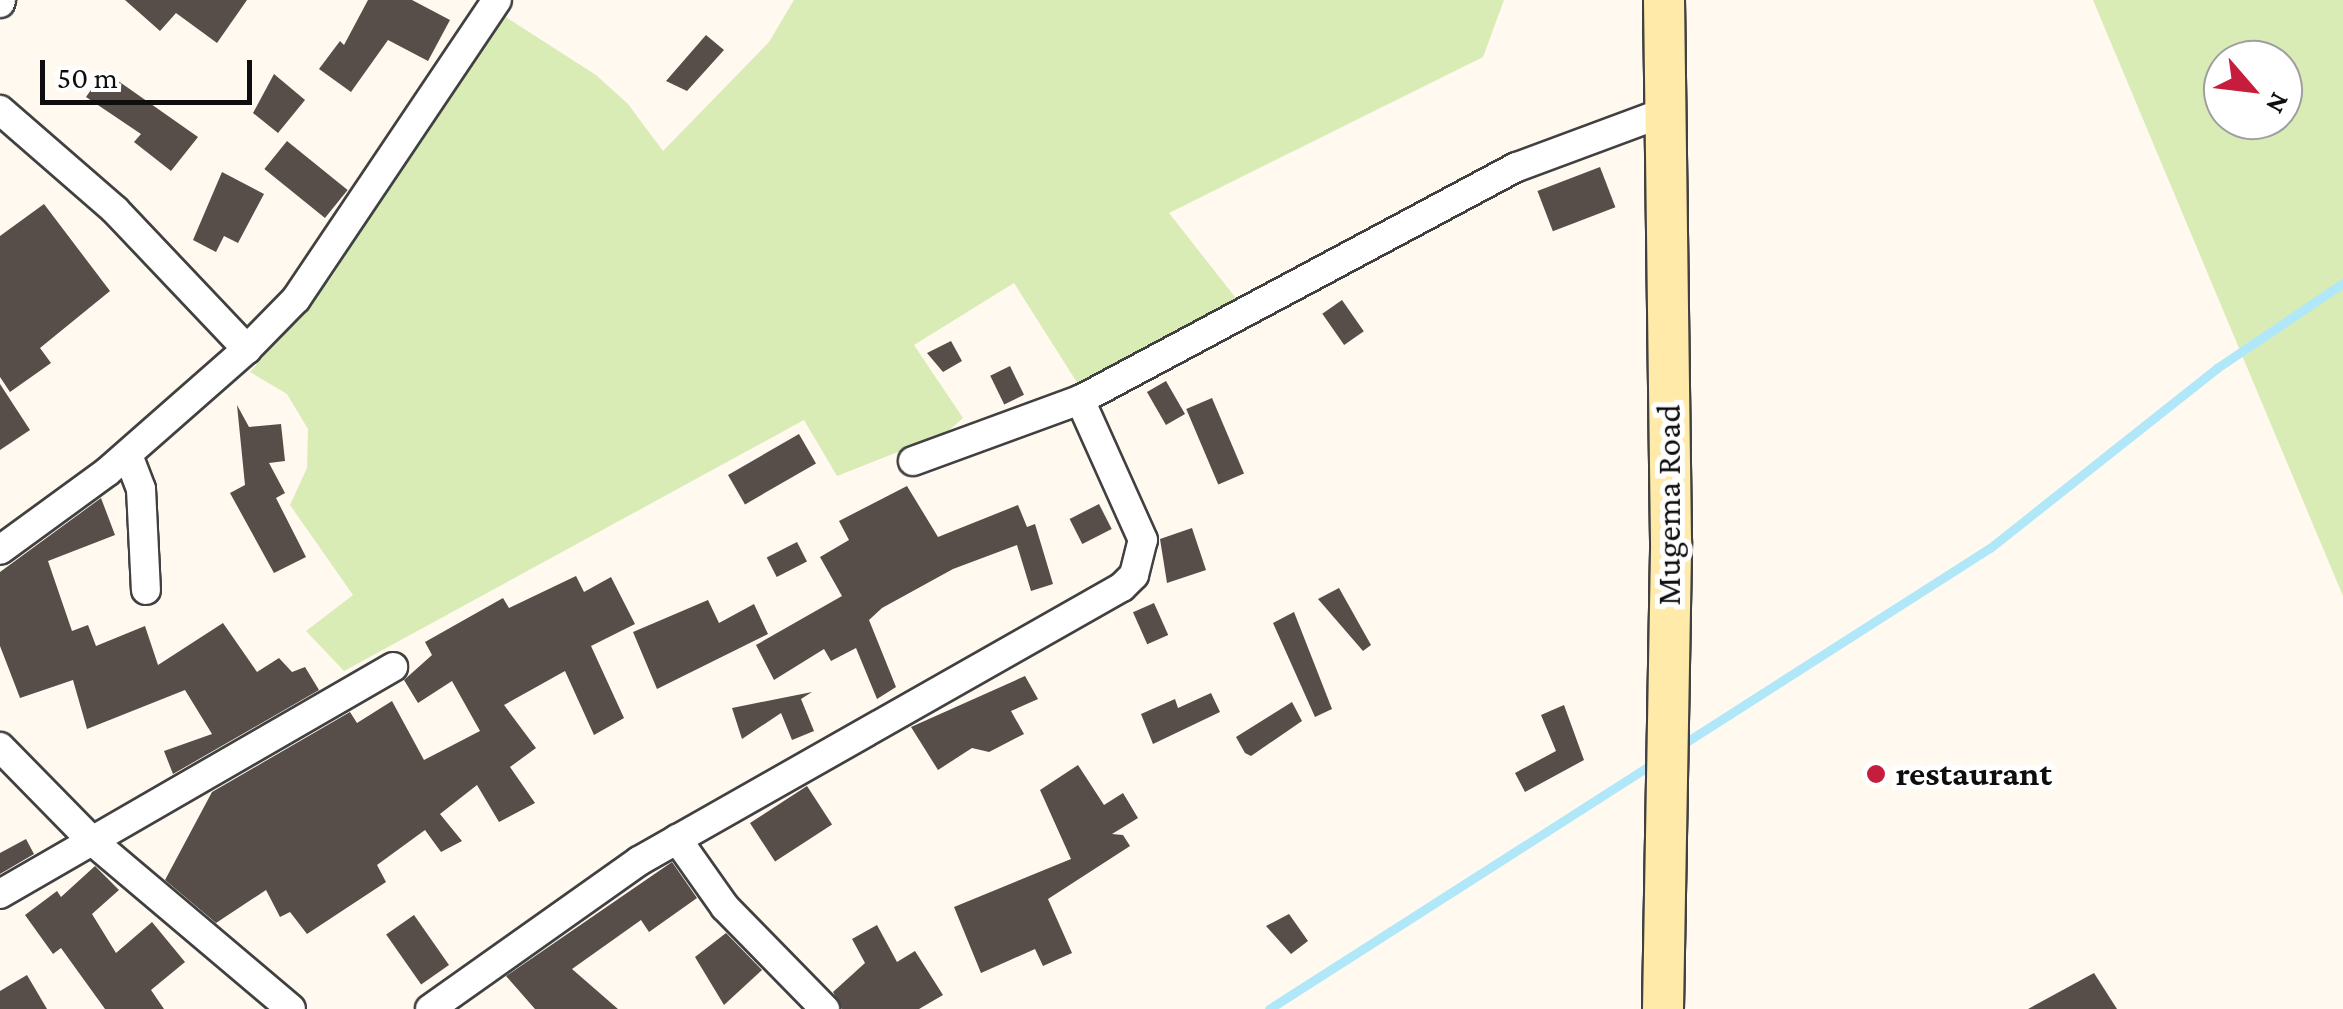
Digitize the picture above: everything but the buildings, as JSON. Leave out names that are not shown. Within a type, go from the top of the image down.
[{"type":"street","points":[[0,550],[128,455],[247,349],[296,299],[497,0]]},
{"type":"street","name":"Mugema Road","points":[[1663,1009],[1668,730],[1664,0]]},
{"type":"street","points":[[0,110],[114,210],[247,349]]},
{"type":"street","points":[[913,462],[1080,400],[1516,167],[1666,112]]},
{"type":"street","points":[[430,1009],[677,839],[1134,575],[1142,540],[1080,400]]},
{"type":"street","points":[[128,455],[141,489],[146,590]]},
{"type":"street","points":[[0,894],[392,667]]},
{"type":"street","points":[[0,747],[90,840],[292,1009]]},
{"type":"street","points":[[677,839],[725,907],[826,1009]]},
{"type":"green space","points":[[794,0],[1504,0],[1483,57],[1169,213],[1239,302],[1078,384],[1014,283],[914,345],[963,418],[946,433],[837,476],[804,420],[344,671],[306,631],[353,595],[290,505],[307,468],[308,429],[287,394],[250,372],[331,278],[498,12],[596,75],[628,104],[663,151],[769,42]]},
{"type":"green space","points":[[2093,0],[2343,0],[2343,596]]},
{"type":"waterway","points":[[1680,746],[1990,548],[2217,368],[2343,283]]},
{"type":"waterway","points":[[1269,1009],[1654,763]]},
{"type":"place","name":"restaurant","points":[[1876,774]]}]
